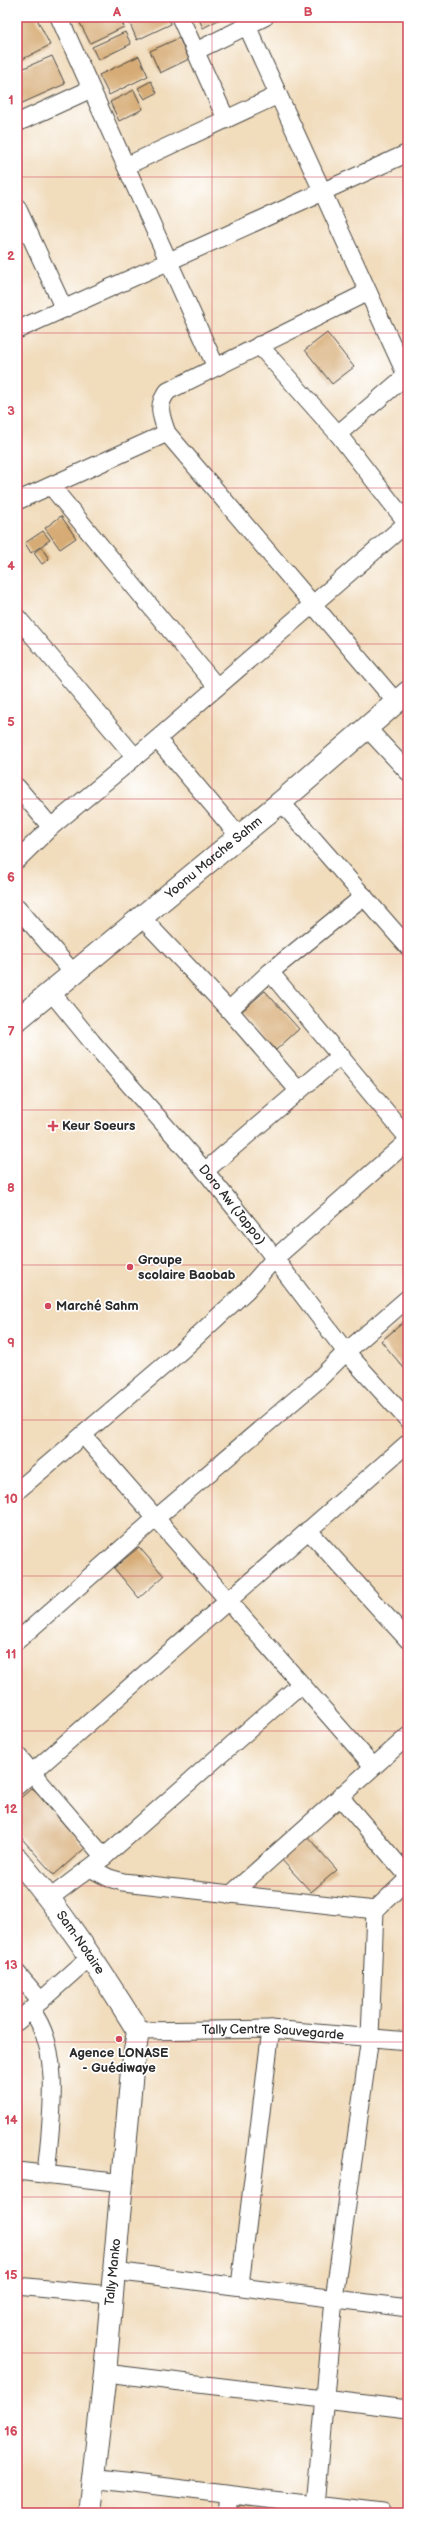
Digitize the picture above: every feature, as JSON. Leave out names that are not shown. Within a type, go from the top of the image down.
[{"type":"street","points":[[59,17],[216,367]]},
{"type":"street","points":[[180,17],[226,119]]},
{"type":"street","points":[[196,51],[265,17]]},
{"type":"street","points":[[246,26],[407,374],[338,434]]},
{"type":"street","points":[[17,123],[91,89]]},
{"type":"street","points":[[126,166],[278,95]]},
{"type":"street","points":[[17,330],[408,153]]},
{"type":"street","points":[[18,211],[64,309]]},
{"type":"street","points":[[368,292],[168,390],[162,398],[160,414],[167,433],[313,606],[402,697]]},
{"type":"street","points":[[17,860],[51,827],[136,757],[313,606],[407,523],[338,434],[259,345]]},
{"type":"street","points":[[17,501],[167,433]]},
{"type":"street","points":[[50,486],[217,687]]},
{"type":"street","points":[[17,617],[136,757]]},
{"type":"street","name":"Yoonu Marche Sahm","points":[[17,1020],[52,993],[238,836],[281,802],[402,697]]},
{"type":"street","points":[[367,728],[408,772]]},
{"type":"street","points":[[157,739],[238,836]]},
{"type":"street","points":[[17,788],[51,827]]},
{"type":"street","points":[[281,802],[408,947]]},
{"type":"street","points":[[228,1010],[270,972],[364,896]]},
{"type":"street","points":[[17,907],[74,974]]},
{"type":"street","points":[[142,918],[228,1010],[298,1090]]},
{"type":"street","points":[[270,972],[341,1055],[408,1138]]},
{"type":"street","name":"Doro Aw (Jappo)","points":[[52,993],[92,1042],[205,1171],[346,1352],[408,1420]]},
{"type":"street","points":[[205,1171],[298,1090],[341,1055]]},
{"type":"street","points":[[17,1490],[181,1351],[247,1290],[274,1259],[408,1141]]},
{"type":"street","points":[[17,1641],[155,1519],[316,1382],[346,1352],[408,1298]]},
{"type":"street","points":[[83,1435],[373,1766]]},
{"type":"street","points":[[17,1786],[227,1600],[408,1444]]},
{"type":"street","points":[[308,1530],[408,1640]]},
{"type":"street","points":[[50,1898],[104,1857],[301,1684]]},
{"type":"street","points":[[230,1895],[408,1736]]},
{"type":"street","points":[[17,1755],[104,1857]]},
{"type":"street","points":[[340,1796],[408,1876]]},
{"type":"street","name":"Sam-Notaire","points":[[17,1859],[50,1898],[91,1956],[138,2031]]},
{"type":"street","points":[[90,1868],[109,1878],[123,1882],[375,1910]]},
{"type":"street","points":[[315,2505],[334,2300],[370,2037],[375,1910],[408,1879]]},
{"type":"street","points":[[17,2022],[91,1956]]},
{"type":"street","points":[[17,1973],[36,2006],[37,2017],[45,2038],[52,2086],[46,2175]]},
{"type":"street","points":[[240,2286],[271,2029]]},
{"type":"street","name":"Tally Centre Sauvegarde","points":[[138,2031],[271,2029],[408,2041]]},
{"type":"street","name":"Tally Manko","points":[[88,2513],[105,2373],[110,2295],[114,2271],[123,2183],[132,2070],[138,2031]]},
{"type":"street","points":[[17,2171],[123,2183]]},
{"type":"street","points":[[114,2271],[240,2286],[334,2300],[408,2308]]},
{"type":"street","points":[[17,2286],[110,2295]]},
{"type":"street","points":[[105,2373],[408,2409]]},
{"type":"street","points":[[92,2478],[382,2513]]},
{"type":"street","points":[[227,2513],[229,2495]]},
{"type":"building","points":[[17,17],[36,17],[50,45],[17,62]]},
{"type":"building","points":[[77,17],[120,17],[124,27],[90,43]]},
{"type":"building","points":[[127,17],[168,17],[171,24],[137,40]]},
{"type":"building","points":[[198,17],[224,17],[203,28]]},
{"type":"building","points":[[125,32],[131,44],[98,60],[92,47]]},
{"type":"building","points":[[179,38],[189,59],[160,73],[150,51]]},
{"type":"building","points":[[52,56],[65,84],[20,104],[17,97],[17,71]]},
{"type":"building","points":[[139,56],[148,76],[109,95],[99,75]]},
{"type":"building","points":[[151,81],[157,93],[145,99],[138,88]]},
{"type":"building","points":[[134,90],[143,109],[119,121],[110,102]]},
{"type":"building","points":[[327,333],[354,367],[332,384],[305,350]]},
{"type":"building","points":[[61,516],[76,538],[60,549],[45,528]]},
{"type":"building","points":[[43,531],[50,540],[31,553],[25,543]]},
{"type":"building","points":[[41,547],[49,559],[42,564],[34,553]]},
{"type":"building","points":[[265,991],[299,1029],[276,1050],[241,1012]]},
{"type":"building","points":[[404,1322],[408,1328],[408,1373],[381,1341]]},
{"type":"building","points":[[139,1547],[164,1576],[139,1598],[114,1568]]},
{"type":"building","points":[[32,1788],[85,1848],[54,1875],[17,1833],[17,1801]]},
{"type":"building","points":[[307,1836],[337,1870],[311,1892],[281,1859]]},
{"type":"building","points":[[239,2505],[304,2512],[304,2513],[238,2513]]},
{"type":"place","name":"Keur Soeurs","points":[[53,1126]]},
{"type":"place","name":"Groupe scolaire Baobab","points":[[130,1267]]},
{"type":"place","name":"Marché Sahm","points":[[48,1306]]},
{"type":"place","name":"Agence LONASE - Guédiwaye","points":[[119,2039]]}]
